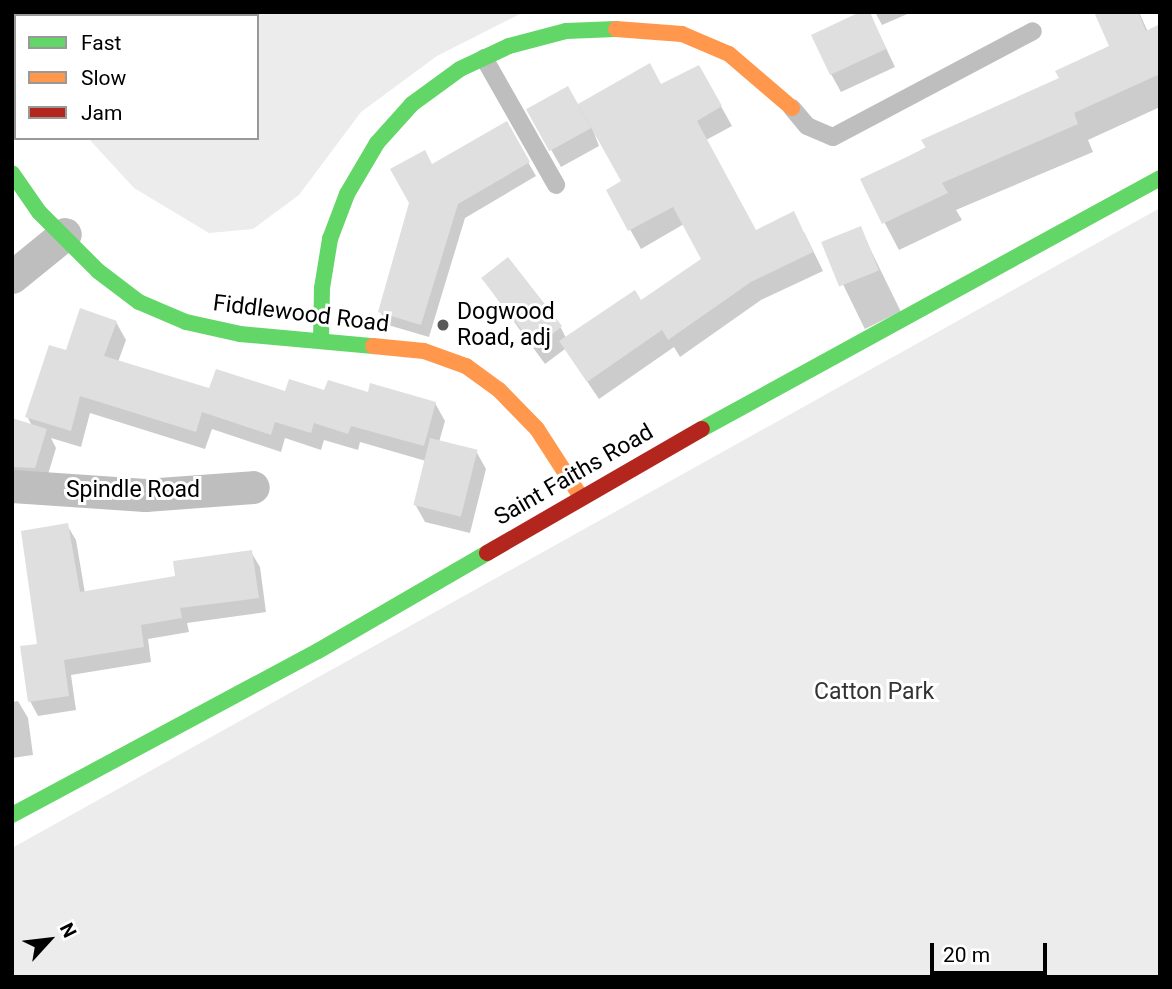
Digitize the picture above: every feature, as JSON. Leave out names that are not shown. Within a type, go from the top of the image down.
[{"type":"street","points":[[321,341],[322,288],[330,239],[357,176],[377,143],[412,104],[460,69],[484,58],[566,31],[621,29],[682,34],[729,54],[792,108]]},
{"type":"street","name":"Fiddlewood Road","points":[[12,173],[39,212],[65,234],[98,271],[139,302],[186,322],[240,334],[424,351],[466,366],[499,390],[537,429],[581,496]]},
{"type":"street","name":"Saint Faiths Road","points":[[12,815],[318,651],[581,496],[1160,178]]},
{"type":"street","points":[[12,277],[65,234]]},
{"type":"street","name":"Spindle Road","points":[[12,486],[145,495],[253,486]]},
{"type":"lane","points":[[792,108],[807,126],[833,137],[1033,31]]},
{"type":"lane","points":[[484,58],[556,185]]},
{"type":"green space","points":[[524,12],[437,56],[361,112],[299,195],[253,229],[209,233],[134,188],[90,140],[259,140],[259,14],[34,14]]},
{"type":"green space","name":"Catton Park","points":[[1160,208],[1160,977],[12,977],[12,848]]},
{"type":"building","points":[[860,12],[870,12],[886,49],[830,75],[811,35]]},
{"type":"building","points":[[1094,12],[1138,12],[1146,31],[1160,24],[1160,74],[1074,113],[1078,124],[942,183],[948,193],[882,224],[860,179],[926,148],[921,140],[1059,78],[1055,71],[1109,46]]},
{"type":"building","points":[[650,63],[661,84],[699,65],[722,106],[697,121],[756,230],[794,211],[813,252],[751,282],[668,340],[662,330],[587,382],[559,341],[635,290],[641,300],[701,259],[673,207],[628,231],[606,190],[621,181],[578,104]]},
{"type":"building","points":[[568,86],[591,128],[549,151],[526,109]]},
{"type":"building","points":[[507,121],[530,162],[458,204],[421,325],[378,312],[409,203],[390,169],[425,150],[432,164]]},
{"type":"building","points":[[861,226],[879,271],[839,287],[821,242]]},
{"type":"building","points":[[508,257],[562,326],[535,347],[481,278]]},
{"type":"building","points":[[80,308],[117,321],[104,356],[209,388],[216,369],[285,391],[289,379],[324,390],[328,380],[368,392],[370,383],[436,402],[424,446],[351,426],[348,434],[314,423],[311,433],[275,422],[271,435],[202,412],[196,432],[80,396],[71,431],[25,417],[49,345],[66,350]]},
{"type":"building","points":[[12,418],[47,429],[35,468],[12,467]]},
{"type":"building","points":[[430,438],[478,450],[461,517],[413,505]]},
{"type":"building","points":[[68,523],[80,592],[175,576],[173,561],[252,550],[259,598],[180,608],[182,618],[141,625],[144,647],[64,660],[69,696],[28,702],[20,646],[37,644],[21,531]]},
{"type":"traffic: fast","points":[[321,341],[322,288],[330,239],[347,194],[377,143],[412,104],[460,69],[509,46],[566,31],[616,29]]},
{"type":"traffic: fast","points":[[12,173],[39,212],[98,271],[139,302],[186,322],[240,334],[373,346]]},
{"type":"traffic: fast","points":[[702,429],[1160,178]]},
{"type":"traffic: fast","points":[[12,815],[318,651],[487,553]]},
{"type":"traffic: slow","points":[[616,29],[682,34],[729,54],[792,108]]},
{"type":"traffic: slow","points":[[373,346],[424,351],[466,366],[499,390],[537,429],[581,497]]},
{"type":"traffic: jam","points":[[487,553],[702,429]]},
{"type":"place","name":"Dogwood Road, adj","points":[[443,325]]}]
